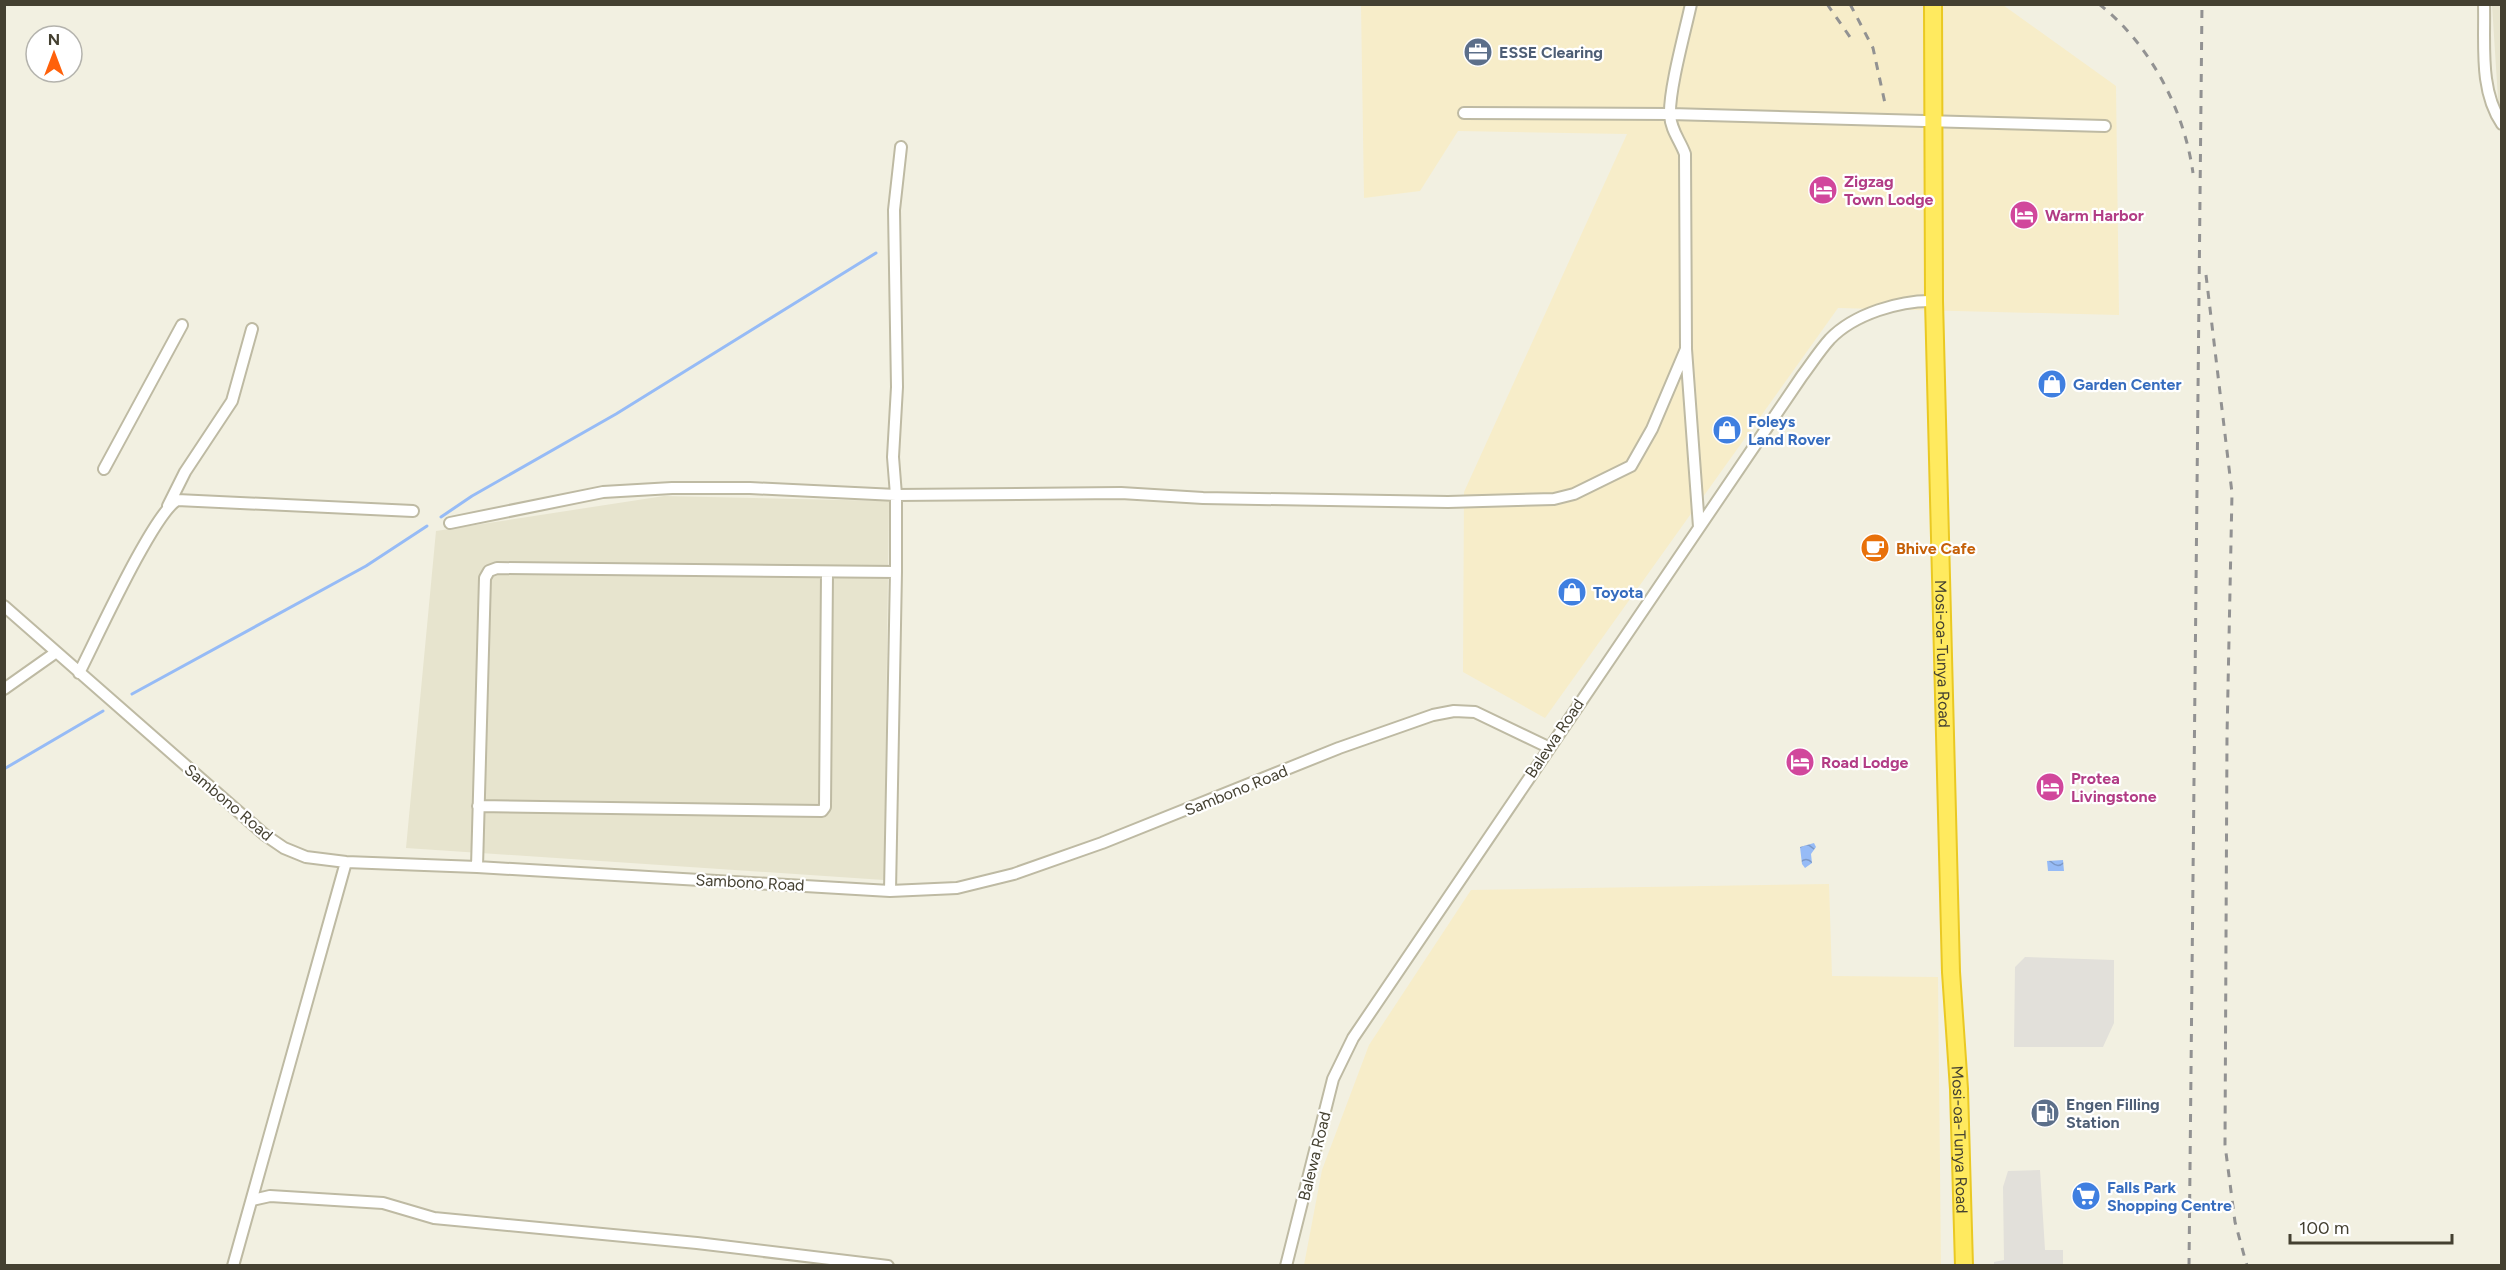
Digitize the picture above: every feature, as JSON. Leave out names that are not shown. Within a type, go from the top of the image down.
[{"type":"highway","name":"Mosi-oa-Tunya Road","points":[[1933,4],[1934,301],[1951,972],[1959,1089],[1964,1266]]},
{"type":"street","points":[[1691,4],[1670,114],[1674,134],[1680,141],[1685,154],[1686,349],[1699,527]]},
{"type":"street","points":[[2484,4],[2487,93],[2491,108],[2502,124]]},
{"type":"street","points":[[1464,114],[1670,114],[2105,126]]},
{"type":"street","points":[[890,891],[896,572],[896,495],[893,457],[897,387],[894,210],[901,147]]},
{"type":"street","name":"Balewa Road","points":[[1286,1266],[1333,1079],[1353,1038],[1548,747],[1831,338],[1861,319],[1888,306],[1915,300],[1934,301]]},
{"type":"street","points":[[104,469],[182,325]]},
{"type":"street","points":[[79,673],[185,472],[232,401],[252,329]]},
{"type":"street","points":[[450,523],[570,498],[627,490],[750,488],[896,495],[1121,493],[1203,498],[1448,502],[1554,499],[1574,494],[1631,466],[1652,429],[1686,349]]},
{"type":"street","points":[[168,506],[177,500],[189,499],[413,511]]},
{"type":"street","points":[[477,867],[485,578],[489,571],[497,568],[827,574],[896,572]]},
{"type":"street","points":[[478,806],[822,811],[825,807],[827,574]]},
{"type":"street","name":"Sambono Road","points":[[4,606],[265,835],[284,848],[306,857],[346,862],[477,867],[890,891],[957,888],[1014,874],[1102,843],[1339,748],[1433,715],[1454,711],[1475,712],[1548,747]]},
{"type":"street","points":[[4,689],[55,653]]},
{"type":"street","points":[[233,1266],[346,862]]},
{"type":"street","points":[[252,1200],[270,1196],[383,1203],[434,1218],[697,1243],[888,1266]]},
{"type":"shaded area","points":[[1361,5],[2003,5],[2116,86],[2119,315],[1838,308],[1545,718],[1463,672],[1464,492],[1627,134],[1458,131],[1420,191],[1364,198]]},
{"type":"shaded area","points":[[2492,5],[2501,5],[2501,115],[2499,114]]},
{"type":"shaded area","points":[[664,496],[889,501],[884,880],[406,848],[436,531]]},
{"type":"shaded area","points":[[1829,884],[1832,976],[1938,977],[1941,1265],[1304,1265],[1322,1170],[1369,1045],[1471,890]]},
{"type":"shaded area","points":[[2025,957],[2114,960],[2114,1023],[2103,1047],[2014,1047],[2015,967]]},
{"type":"shaded area","points":[[2040,1170],[2045,1250],[2063,1250],[2063,1265],[1994,1265],[1994,1262],[2004,1260],[2003,1187],[2008,1171]]},
{"type":"water","points":[[1814,843],[1816,847],[1811,854],[1812,863],[1805,868],[1802,864],[1800,847]]},
{"type":"water","points":[[2063,860],[2064,871],[2048,871],[2047,861]]},
{"type":"waterway","points":[[441,517],[472,496],[616,414],[876,253]]},
{"type":"waterway","points":[[132,694],[366,566],[427,526]]},
{"type":"waterway","points":[[4,769],[103,711]]},
{"type":"railway","points":[[1827,4],[1850,37]]},
{"type":"railway","points":[[1850,4],[1873,48],[1886,108]]},
{"type":"railway","points":[[2099,4],[2134,38],[2162,80],[2182,125],[2193,173]]},
{"type":"railway","points":[[2189,1266],[2202,4]]},
{"type":"railway","points":[[2206,275],[2232,493],[2227,736],[2225,1145],[2235,1222],[2247,1266]]},
{"type":"place","name":"ESSE Clearing","points":[[1478,52]]},
{"type":"place","name":"Zigzag Town Lodge","points":[[1823,190]]},
{"type":"place","name":"Warm Harbor","points":[[2024,215]]},
{"type":"place","name":"Garden Center","points":[[2052,384]]},
{"type":"place","name":"Foleys Land Rover","points":[[1727,430]]},
{"type":"place","name":"Bhive Cafe","points":[[1875,548]]},
{"type":"place","name":"Toyota","points":[[1572,592]]},
{"type":"place","name":"Road Lodge","points":[[1800,762]]},
{"type":"place","name":"Protea Livingstone","points":[[2050,787]]},
{"type":"place","name":"Engen Filling Station","points":[[2045,1113]]},
{"type":"place","name":"Falls Park Shopping Centre","points":[[2086,1196]]}]
